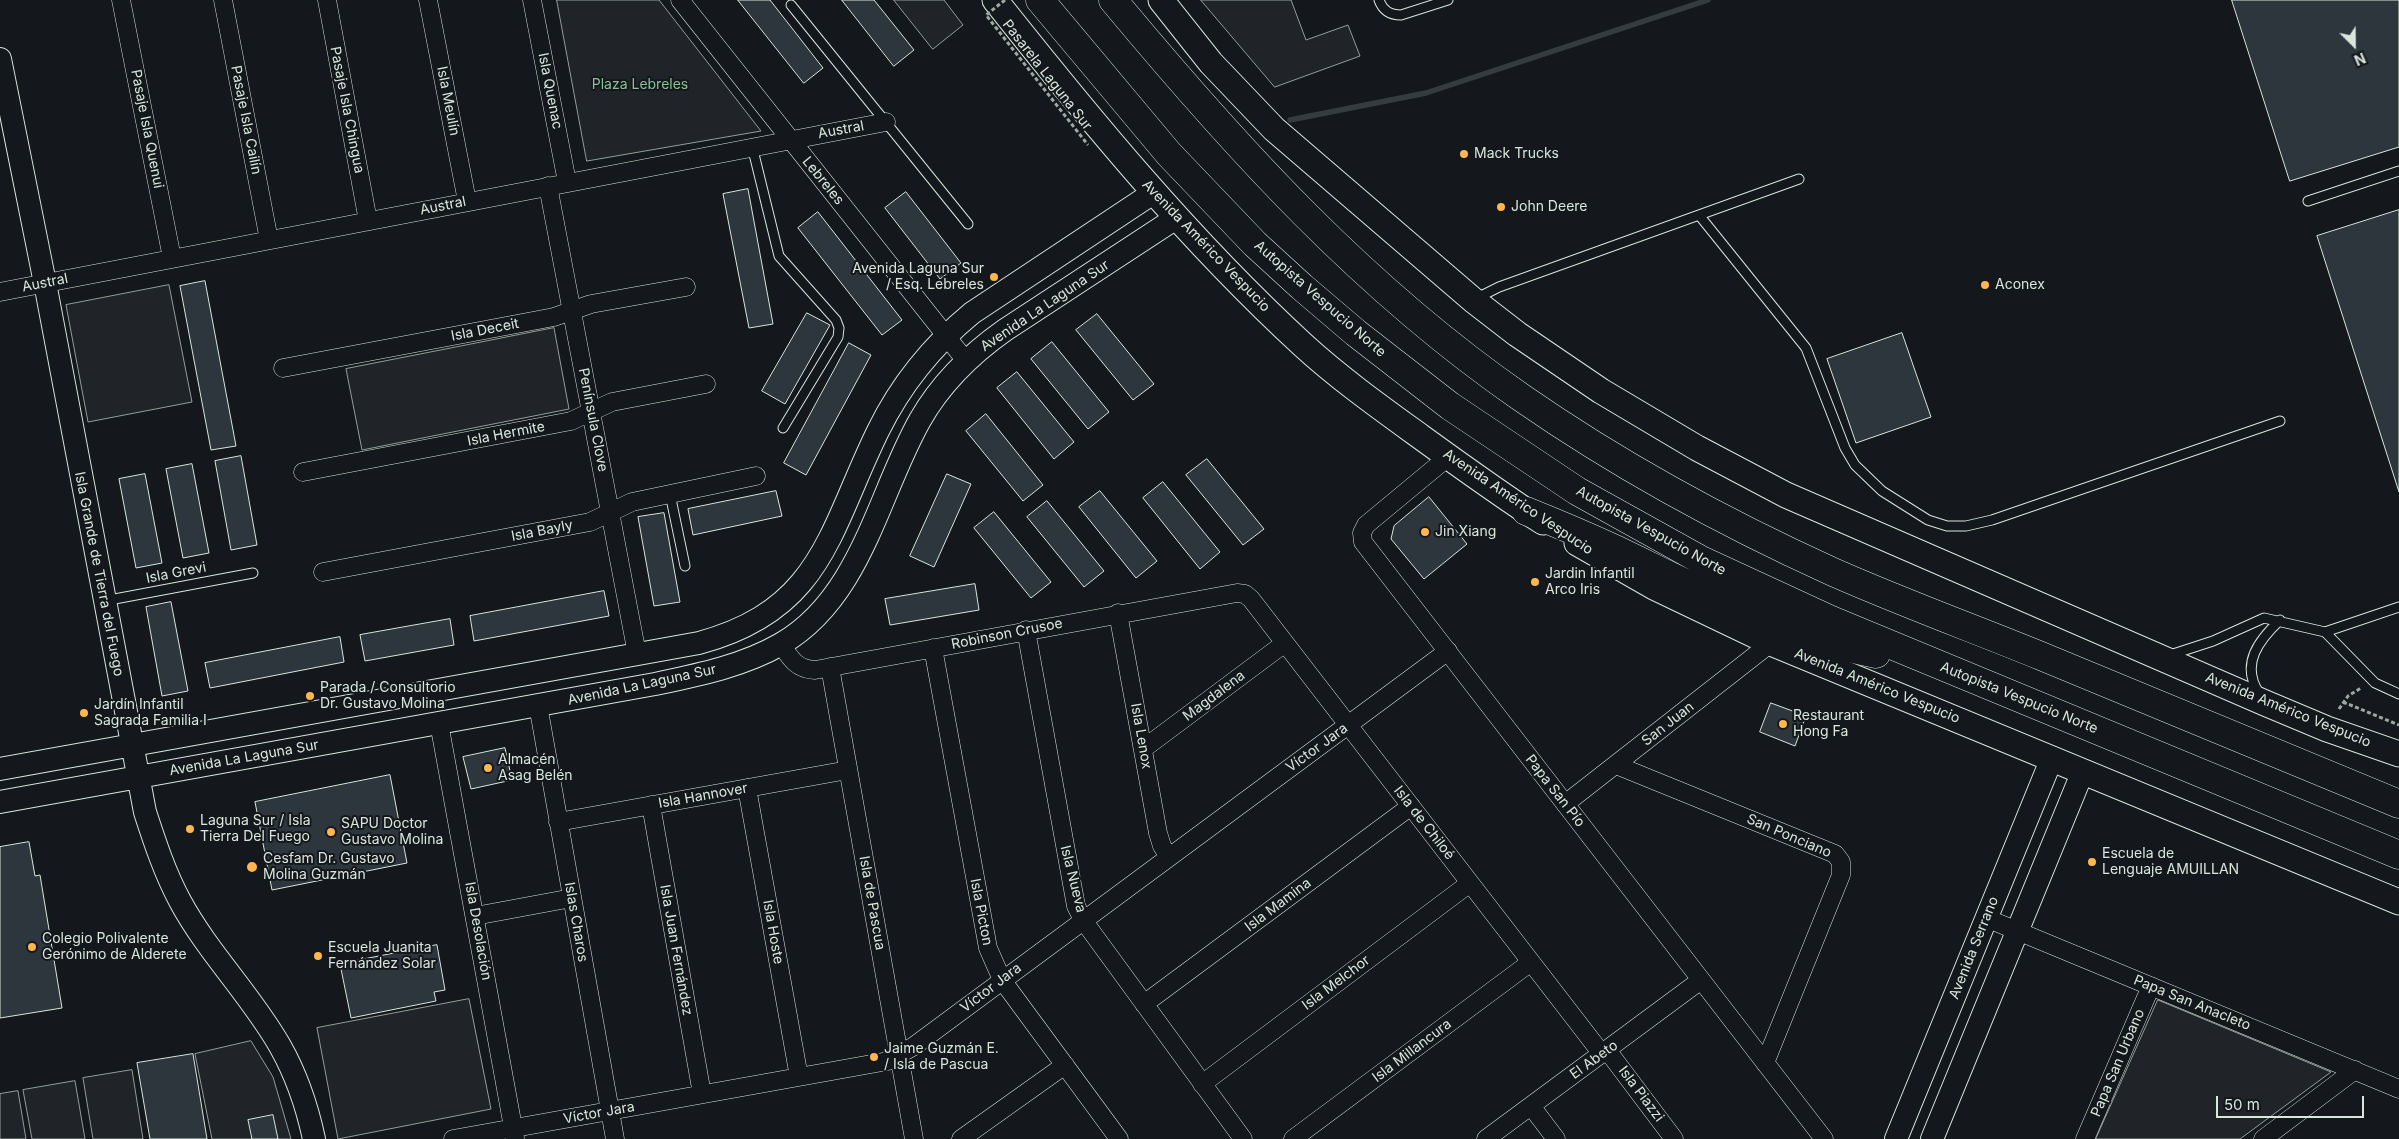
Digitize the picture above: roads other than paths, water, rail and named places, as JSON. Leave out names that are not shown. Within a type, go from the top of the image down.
[{"type":"highway","name":"Autopista Vespucio Norte","points":[[1040,0],[1129,109],[1216,205],[1255,244],[1343,322],[1442,401],[1569,486],[1650,532],[1763,590],[1932,663],[2399,855]]},
{"type":"highway","points":[[1113,0],[1263,173],[1339,249],[1423,323],[1471,361],[1520,397],[1614,458],[1720,517],[1837,573],[2399,804]]},
{"type":"highway","points":[[1526,511],[1608,546],[1737,607],[1800,633],[1865,652],[1932,663]]},
{"type":"main road","name":"Avenida Américo Vespucio","points":[[995,0],[1153,193],[1305,346],[1351,385],[1448,457],[1526,511],[1654,587],[1771,643],[2399,902]]},
{"type":"main road","name":"Avenida Américo Vespucio","points":[[1161,0],[1211,63],[1268,123],[1473,300],[1517,334],[1601,391],[1664,430],[1742,472],[1848,522],[2265,703],[2327,729],[2399,754]]},
{"type":"street","name":"Pasaje Isla Quenui","points":[[121,0],[172,258]]},
{"type":"street","name":"Pasaje Isla Cailín","points":[[223,0],[269,240]]},
{"type":"street","name":"Pasaje Isla Chingua","points":[[327,0],[368,221]]},
{"type":"street","name":"Isla Meulín","points":[[428,0],[467,201]]},
{"type":"street","name":"Isla Quenac","points":[[532,0],[567,182]]},
{"type":"street","name":"Lebreles","points":[[680,0],[966,361]]},
{"type":"street","name":"Isla Grande de Tierra del Fuego","points":[[0,59],[45,283],[137,778],[153,835],[181,902],[280,1045],[300,1087],[314,1139]]},
{"type":"street","name":"Austral","points":[[0,292],[752,146],[886,122]]},
{"type":"street","name":"Península Clove","points":[[548,186],[638,654]]},
{"type":"street","points":[[0,769],[699,643],[734,632],[766,615],[794,593],[826,548],[890,409],[926,355],[946,335],[996,296],[1153,193]]},
{"type":"street","name":"Avenida La Laguna Sur","points":[[0,802],[693,676],[736,664],[781,644],[815,618],[845,578],[917,425],[936,396],[966,361],[1005,330],[1176,218]]},
{"type":"street","name":"Isla Deceit","points":[[283,368],[554,317],[591,304],[686,287]]},
{"type":"street","name":"Isla Hermite","points":[[304,472],[572,422],[612,402],[706,384]]},
{"type":"street","name":"Papa San Pío","points":[[1448,457],[1366,525],[1362,533],[1366,546],[1824,1139]]},
{"type":"street","name":"Isla Bayly","points":[[323,572],[590,522],[632,502],[756,476]]},
{"type":"street","name":"Robinson Crusoe","points":[[781,644],[796,665],[801,668],[815,670],[1118,613],[1238,593],[1245,594]]},
{"type":"street","name":"Isla de Chiloé","points":[[1245,594],[1252,599],[1531,962],[1604,1052]]},
{"type":"street","name":"Isla Lenox","points":[[1118,613],[1160,840],[1169,857]]},
{"type":"street","name":"Isla Nueva","points":[[1026,630],[1071,886],[1083,920],[1243,1139]]},
{"type":"street","name":"Magdalena","points":[[1143,748],[1285,643]]},
{"type":"street","name":"San Juan","points":[[1565,804],[1771,643]]},
{"type":"street","name":"Isla Picton","points":[[933,648],[988,948],[1002,980],[1120,1139]]},
{"type":"street","name":"Víctor Jara","points":[[453,1139],[515,1134],[610,1111],[882,1062],[899,1055],[1448,651]]},
{"type":"street","name":"Isla de Pascua","points":[[830,667],[914,1139]]},
{"type":"street","name":"Islas Charos","points":[[538,705],[615,1139]]},
{"type":"street","name":"Isla Desolación","points":[[439,723],[515,1134]]},
{"type":"street","name":"Avenida Serrano","points":[[1896,1139],[2052,758]]},
{"type":"street","name":"San Ponciano","points":[[1616,765],[1835,854],[1841,862],[1841,875],[1765,1063]]},
{"type":"street","name":"Isla Hannover","points":[[558,822],[848,770]]},
{"type":"street","points":[[1932,1139],[2016,930],[2083,771]]},
{"type":"street","name":"Isla Hoste","points":[[747,788],[800,1077]]},
{"type":"street","name":"Isla Juan Fernández","points":[[650,805],[702,1094]]},
{"type":"street","name":"Isla Mamina","points":[[1144,1004],[1411,806]]},
{"type":"street","name":"Isla Melchor","points":[[1202,1084],[1470,883]]},
{"type":"street","points":[[475,916],[572,898]]},
{"type":"street","name":"Papa San Anacleto","points":[[1986,918],[2399,1089]]},
{"type":"street","name":"Isla Millancura","points":[[1293,1139],[1531,962]]},
{"type":"street","name":"El Abeto","points":[[1486,1139],[1701,980]]},
{"type":"street","name":"Papa San Urbano","points":[[2085,1139],[2151,986]]},
{"type":"street","name":"Isla Piazzi","points":[[1604,1052],[1674,1139]]},
{"type":"street","points":[[961,1139],[1064,1065]]},
{"type":"street","points":[[2263,1139],[2355,1070]]},
{"type":"street","points":[[1531,1106],[1556,1139]]},
{"type":"lane","points":[[1379,0],[1386,11],[1392,15],[1401,15],[1448,0]]},
{"type":"lane","points":[[791,5],[968,224]]},
{"type":"lane","points":[[752,146],[779,256],[836,320],[839,328],[838,337],[784,428]]},
{"type":"lane","points":[[2308,201],[2399,171]]},
{"type":"lane","points":[[1473,300],[1499,287],[1798,179]]},
{"type":"lane","points":[[1699,215],[1806,348],[1845,448],[1855,464],[1882,491],[1928,520],[1947,526],[1966,526],[1992,520],[2280,421]]},
{"type":"lane","points":[[670,494],[685,566]]},
{"type":"lane","name":"Isla Grevi","points":[[104,601],[253,573]]},
{"type":"lane","points":[[2326,632],[2399,607]]},
{"type":"lane","points":[[2163,658],[2213,641],[2264,618],[2280,620],[2326,632],[2375,683],[2399,694]]},
{"type":"lane","points":[[2265,703],[2254,686],[2251,660],[2261,638],[2280,620]]},
{"type":"waterway","points":[[1290,120],[1426,93],[1708,0]]},
{"type":"place","name":"Mack Trucks","points":[[1464,154]]},
{"type":"place","name":"John Deere","points":[[1501,207]]},
{"type":"place","name":"Avenida Laguna Sur / Esq. Lebreles","points":[[994,277]]},
{"type":"place","name":"Aconex","points":[[1985,285]]},
{"type":"place","name":"Jin Xiang","points":[[1425,532]]},
{"type":"place","name":"Jardin Infantil Arco Iris","points":[[1535,582]]},
{"type":"place","name":"Parada / Consultorio Dr. Gustavo Molina","points":[[310,696]]},
{"type":"place","name":"Jardín Infantil Sagrada Familia I","points":[[84,713]]},
{"type":"place","name":"Restaurant Hong Fa","points":[[1783,724]]},
{"type":"place","name":"Almacén Asag Belén","points":[[488,768]]},
{"type":"place","name":"Laguna Sur / Isla Tierra Del Fuego","points":[[190,829]]},
{"type":"place","name":"SAPU Doctor Gustavo Molina","points":[[331,832]]},
{"type":"place","name":"Escuela de Lenguaje AMUILLAN","points":[[2092,862]]},
{"type":"place","name":"Cesfam Dr. Gustavo Molina Guzmán","points":[[252,867]]},
{"type":"place","name":"Colegio Polivalente Gerónimo de Alderete","points":[[32,947]]},
{"type":"place","name":"Escuela Juanita Fernández Solar","points":[[318,956]]},
{"type":"place","name":"Jaime Guzmán E. / Isla de Pascua","points":[[874,1057]]},
{"type":"park label","name":"Plaza Lebreles","points":[[640,85]]}]
